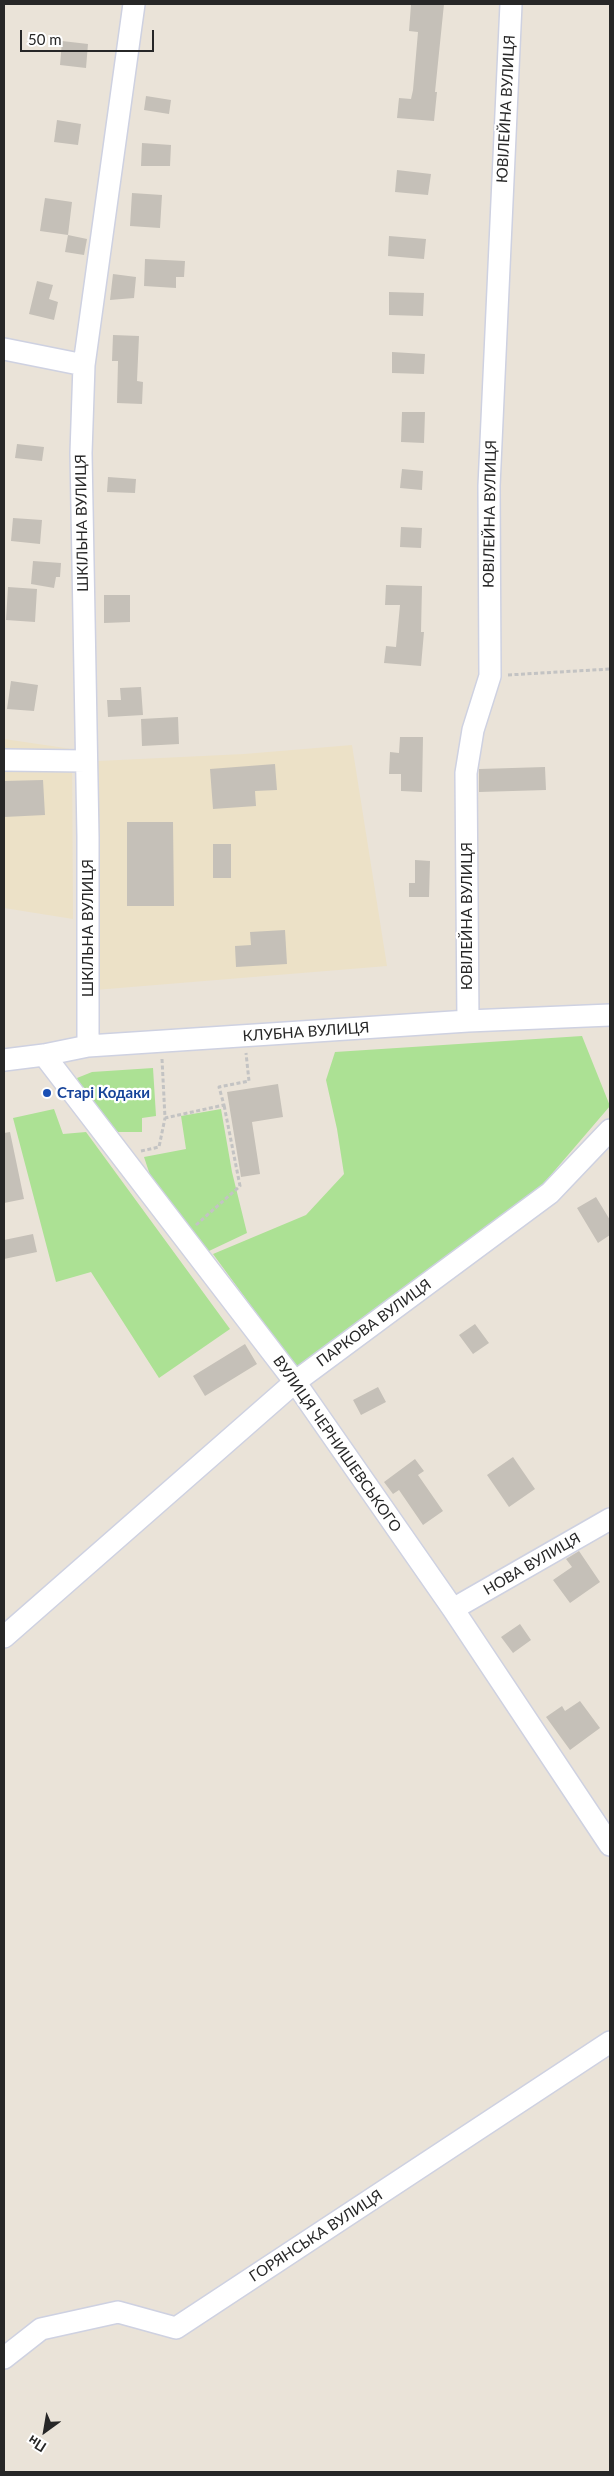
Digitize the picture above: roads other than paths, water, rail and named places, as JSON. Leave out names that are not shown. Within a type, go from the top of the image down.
[{"type":"street","name":"ШКІЛЬНА ВУЛИЦЯ","points":[[88,1046],[81,453],[84,365],[134,4]]},
{"type":"street","name":"ЮВІЛЕЙНА ВУЛИЦЯ","points":[[468,1021],[466,773],[473,730],[490,676],[489,486],[511,4]]},
{"type":"street","points":[[4,349],[84,365]]},
{"type":"street","points":[[4,760],[86,761]]},
{"type":"street","name":"КЛУБНА ВУЛИЦЯ","points":[[4,1060],[44,1055],[88,1046],[468,1021],[610,1014]]},
{"type":"street","name":"ВУЛИЦЯ ЧЕРНИШЕВСЬКОГО","points":[[44,1055],[295,1382],[453,1610],[610,1845]]},
{"type":"street","name":"ПАРКОВА ВУЛИЦЯ","points":[[4,1637],[295,1382],[550,1193],[610,1130]]},
{"type":"street","name":"НОВА ВУЛИЦЯ","points":[[453,1610],[610,1519]]},
{"type":"street","name":"ГОРЯНСЬКА ВУЛИЦЯ","points":[[4,2358],[41,2329],[118,2312],[176,2328],[610,2042]]},
{"type":"place","name":"Старі Кодаки","points":[[47,1093]]}]
